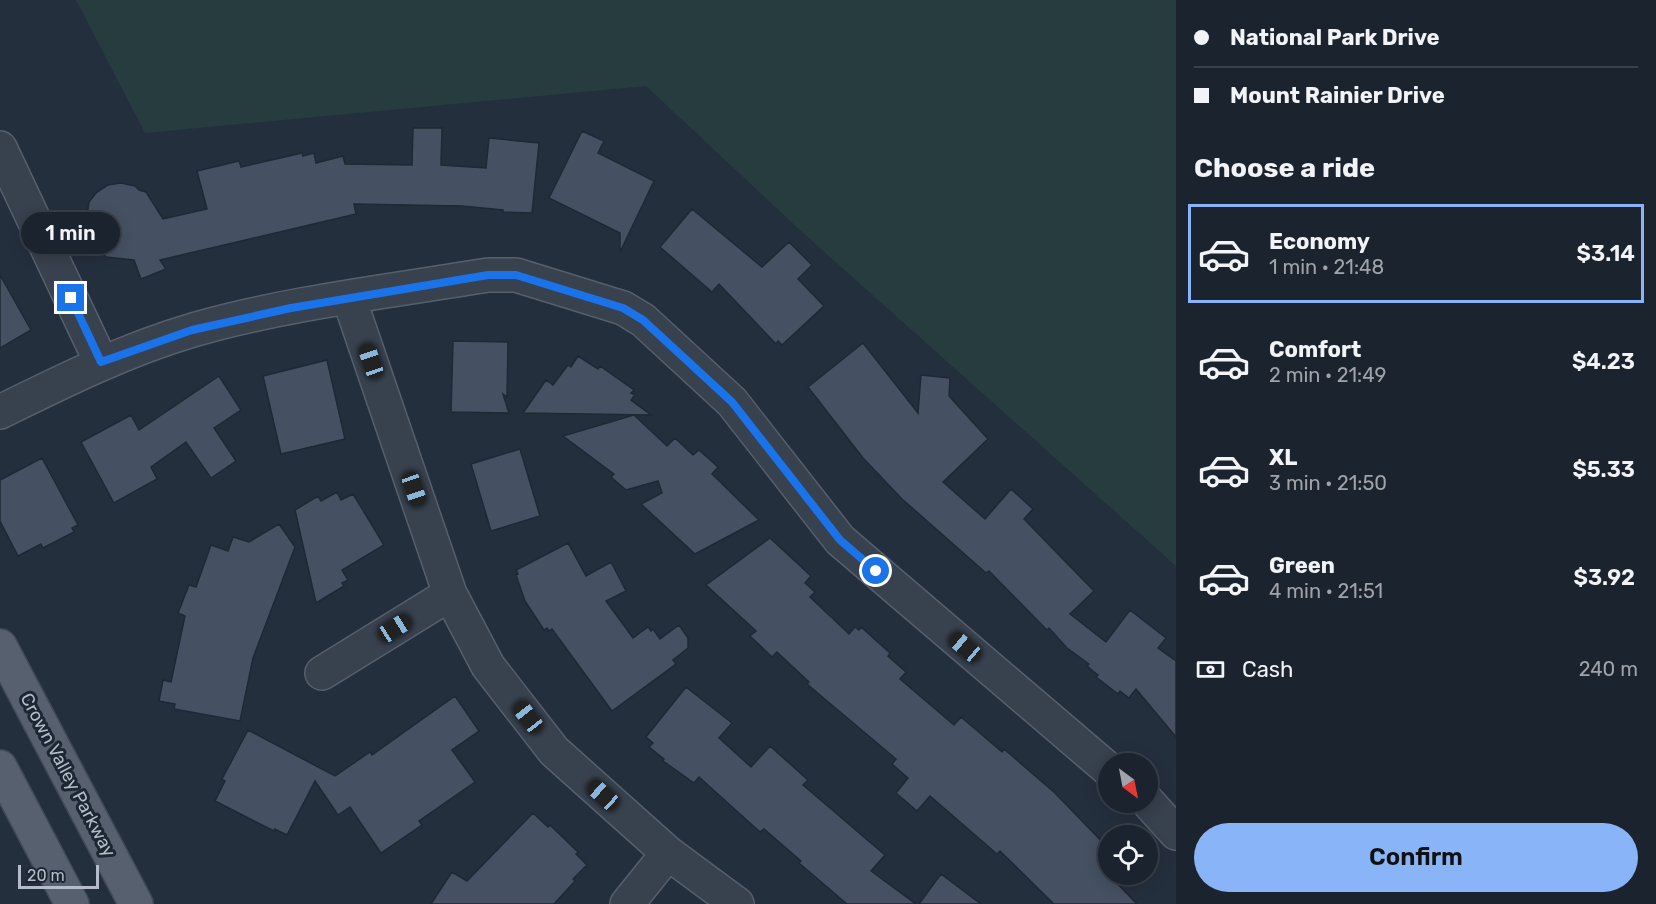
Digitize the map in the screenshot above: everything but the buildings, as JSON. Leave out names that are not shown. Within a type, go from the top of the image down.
[{"type":"main road","name":"Crown Valley Parkway","points":[[0,646],[136,904]]},
{"type":"main road","points":[[0,767],[72,904]]},
{"type":"street","points":[[0,148],[101,362]]},
{"type":"street","points":[[0,412],[101,362],[192,330],[349,298],[488,275],[516,275],[623,308],[643,320],[732,402],[840,540],[1098,760]]},
{"type":"street","points":[[349,298],[450,594],[488,666],[554,751],[668,853],[737,904]]},
{"type":"street","points":[[322,673],[450,594]]},
{"type":"street","points":[[1158,813],[1176,833]]},
{"type":"street","points":[[627,904],[668,853]]},
{"type":"green space","points":[[76,0],[1176,0],[1176,566],[802,232],[646,86],[145,133]]},
{"type":"route","points":[[71,298],[101,362],[192,330],[291,308],[488,275],[516,275],[623,308],[643,320],[732,402],[840,540],[876,571]]}]
